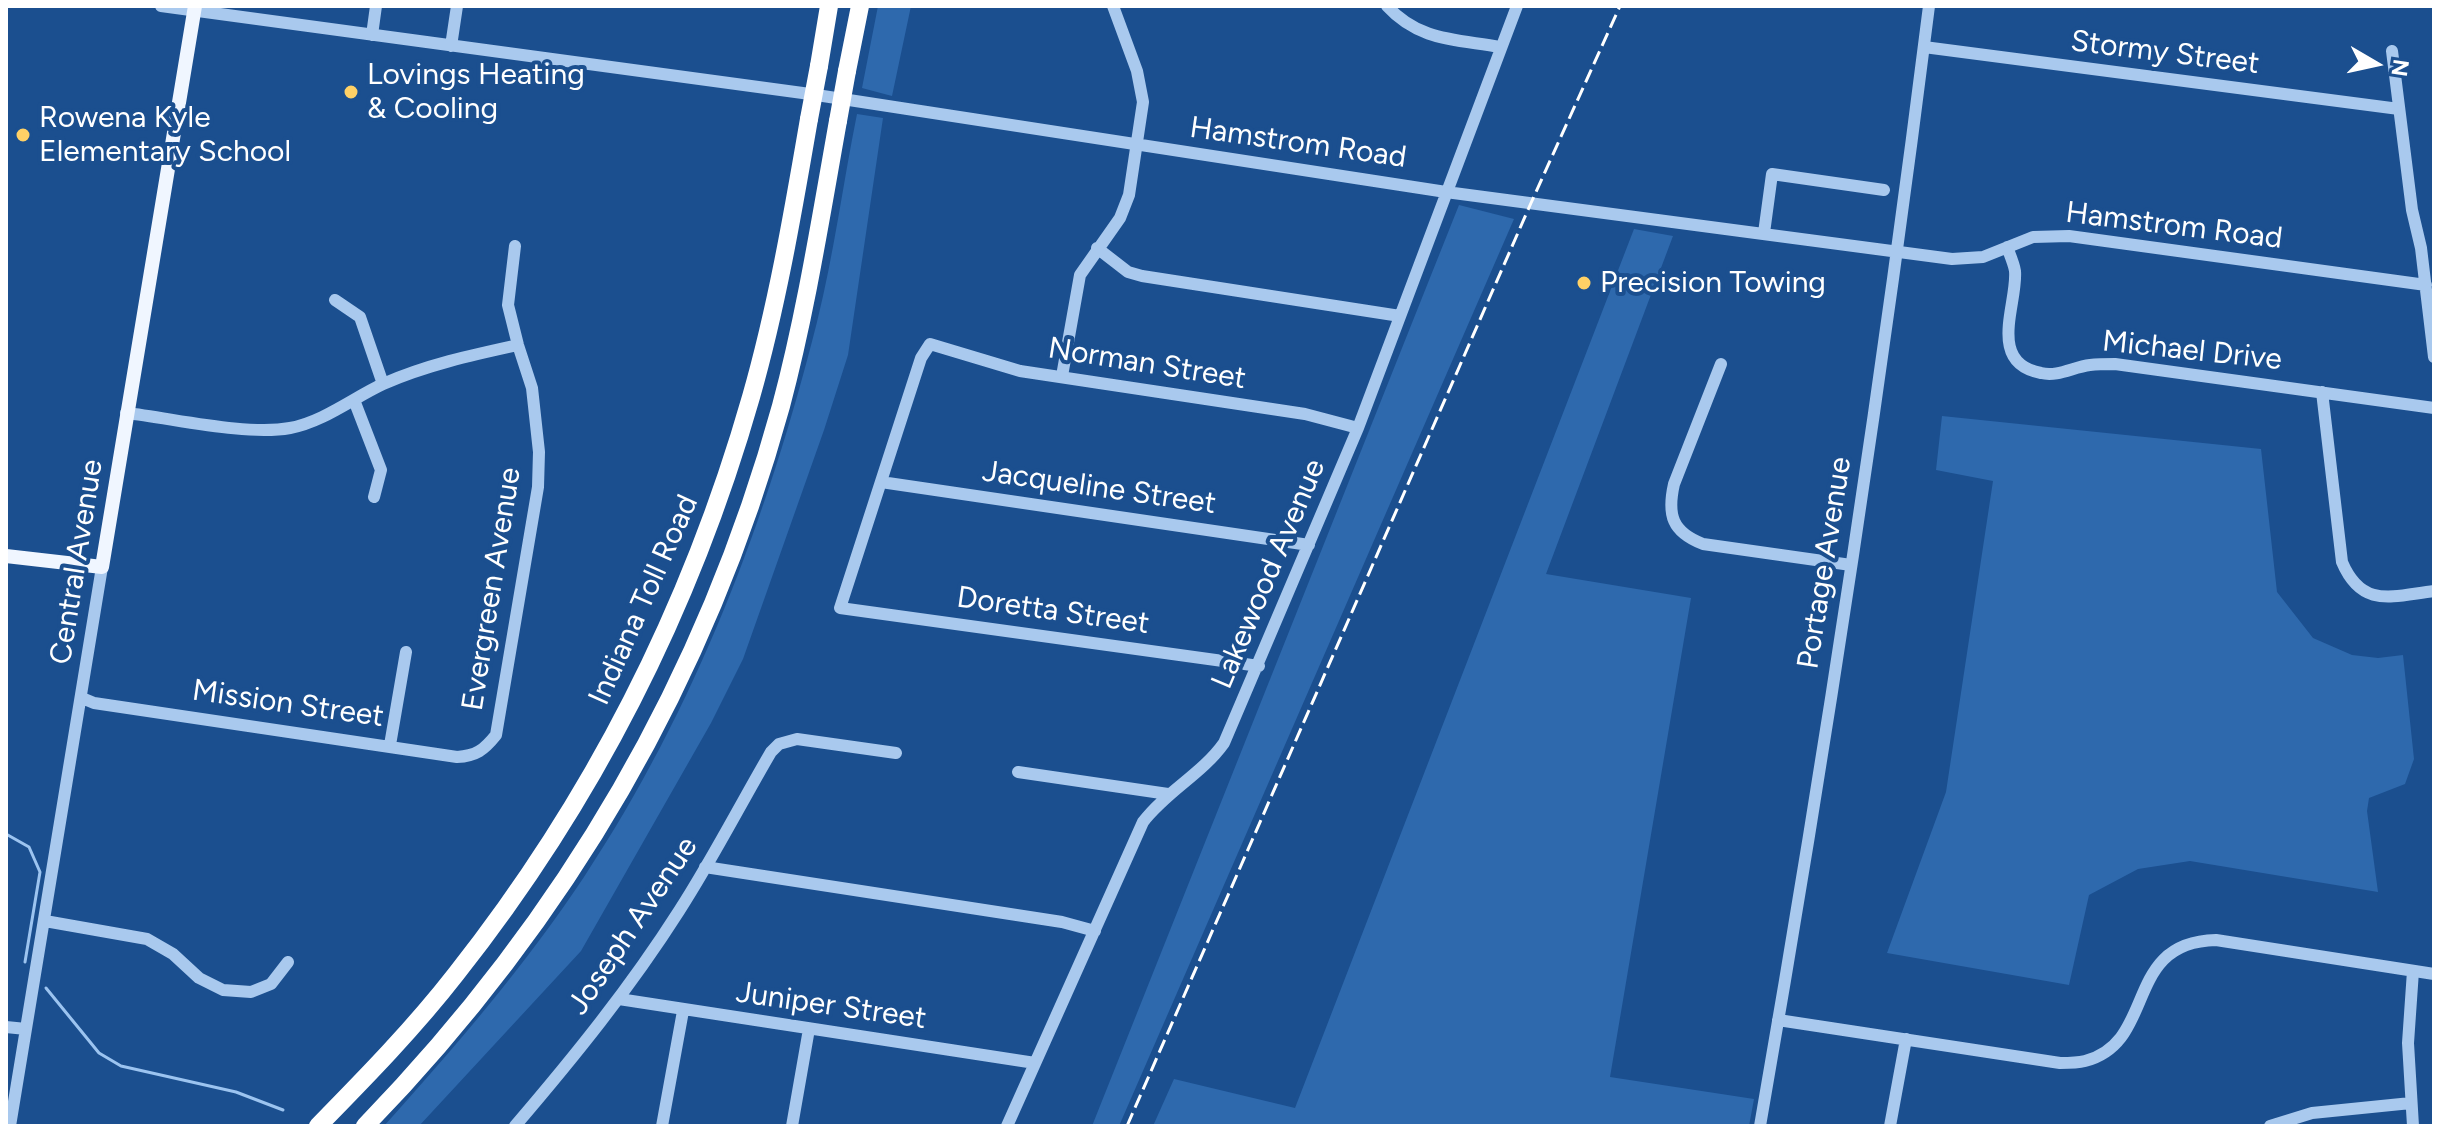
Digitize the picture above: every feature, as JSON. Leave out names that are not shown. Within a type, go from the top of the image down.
[{"type":"highway","name":"Indiana Toll Road","points":[[318,1126],[418,1019],[464,964],[528,878],[604,754],[665,636],[712,521],[752,394],[784,261],[829,6]]},
{"type":"highway","name":"Indiana Toll Road","points":[[365,1126],[484,992],[559,891],[636,767],[691,658],[743,528],[781,403],[801,321],[860,6]]},
{"type":"main road","name":"Central Avenue","points":[[102,567],[194,9]]},
{"type":"main road","points":[[6,556],[102,567]]},
{"type":"street","name":"Hamstrom Road","points":[[161,6],[810,94],[1446,192],[1952,259],[1983,257],[2033,237],[2069,236],[2426,285]]},
{"type":"street","points":[[372,35],[376,6]]},
{"type":"street","points":[[451,46],[457,6]]},
{"type":"street","points":[[1062,376],[1080,275],[1125,207],[1143,102],[1137,71],[1113,6]]},
{"type":"street","points":[[1387,6],[1400,20],[1421,33],[1500,47]]},
{"type":"street","name":"Lakewood Avenue","points":[[1007,1126],[1143,822],[1168,794],[1211,760],[1224,743],[1358,428],[1517,6]]},
{"type":"street","name":"Portage Avenue","points":[[1760,1126],[1851,565],[1898,251],[1929,6]]},
{"type":"street","name":"Stormy Street","points":[[1924,47],[2399,109]]},
{"type":"street","points":[[2392,51],[2434,357]]},
{"type":"street","points":[[1764,233],[1772,174],[1884,190]]},
{"type":"street","name":"Evergreen Avenue","points":[[486,748],[496,735],[538,487],[539,452],[532,388],[511,321],[508,293],[515,246]]},
{"type":"street","name":"Michael Drive","points":[[2007,247],[2015,272],[2007,327],[2010,350],[2023,366],[2039,373],[2058,374],[2089,365],[2115,364],[2434,408]]},
{"type":"street","points":[[1097,248],[1128,272],[1142,276],[1400,316]]},
{"type":"street","points":[[335,300],[360,317],[383,384]]},
{"type":"street","name":"Norman Street","points":[[881,482],[921,358],[930,344],[1008,368],[1305,414],[1358,428]]},
{"type":"street","points":[[126,413],[267,431],[293,428],[383,384],[454,359],[518,345]]},
{"type":"street","points":[[1721,364],[1674,484],[1670,501],[1672,517],[1679,529],[1703,544],[1851,565]]},
{"type":"street","points":[[2322,392],[2342,562],[2349,580],[2363,592],[2381,597],[2434,591]]},
{"type":"street","points":[[354,400],[381,470],[374,497]]},
{"type":"street","name":"Jacqueline Street","points":[[881,482],[1309,545]]},
{"type":"street","name":"Doretta Street","points":[[881,482],[840,608],[1259,666]]},
{"type":"street","name":"Central Avenue","points":[[10,1126],[102,567]]},
{"type":"street","points":[[390,745],[406,652]]},
{"type":"street","name":"Mission Street","points":[[82,698],[94,703],[457,757],[472,756],[486,748]]},
{"type":"street","name":"Joseph Avenue","points":[[515,1126],[619,999],[705,867],[771,752],[779,744],[797,739],[896,753]]},
{"type":"street","points":[[1018,772],[1168,794]]},
{"type":"street","points":[[705,867],[1062,922],[1095,931]]},
{"type":"street","points":[[45,921],[147,939],[173,954],[199,978],[223,990],[251,992],[271,984],[288,962]]},
{"type":"street","points":[[1778,1020],[2060,1063],[2086,1061],[2110,1047],[2128,1028],[2152,975],[2167,954],[2183,945],[2216,940],[2434,974]]},
{"type":"street","points":[[2413,971],[2408,1043],[2413,1126]]},
{"type":"street","name":"Juniper Street","points":[[619,999],[1035,1063]]},
{"type":"street","points":[[662,1126],[683,1011]]},
{"type":"street","points":[[6,1027],[26,1029]]},
{"type":"street","points":[[792,1126],[809,1029]]},
{"type":"street","points":[[1890,1126],[1906,1039]]},
{"type":"street","points":[[2270,1126],[2312,1113],[2411,1103]]},
{"type":"shaded area","points":[[878,6],[911,6],[892,96],[862,88]]},
{"type":"shaded area","points":[[857,114],[883,118],[848,355],[743,659],[711,723],[581,951],[419,1126],[384,1126],[488,1005],[584,877],[624,813],[694,679],[751,539],[798,395],[823,296]]},
{"type":"shaded area","points":[[1459,205],[1514,219],[1119,1126],[1092,1126]]},
{"type":"shaded area","points":[[1634,229],[1673,236],[1546,574],[1691,598],[1610,1077],[1754,1099],[1749,1126],[1153,1126],[1174,1079],[1295,1108]]},
{"type":"shaded area","points":[[1942,416],[2261,449],[2277,592],[2313,638],[2352,655],[2378,658],[2403,655],[2414,759],[2405,784],[2369,798],[2367,811],[2378,892],[2190,861],[2138,869],[2089,895],[2069,985],[1887,953],[1946,792],[1993,481],[1936,470]]},
{"type":"waterway","points":[[6,834],[29,847],[40,872],[25,962]]},
{"type":"waterway","points":[[46,988],[99,1053],[121,1066],[236,1092],[283,1110]]},
{"type":"railway","points":[[1127,1126],[1620,6]]},
{"type":"place","name":"Lovings Heating & Cooling","points":[[351,92]]},
{"type":"place","name":"Rowena Kyle Elementary School","points":[[23,135]]},
{"type":"place","name":"Precision Towing","points":[[1584,283]]}]
